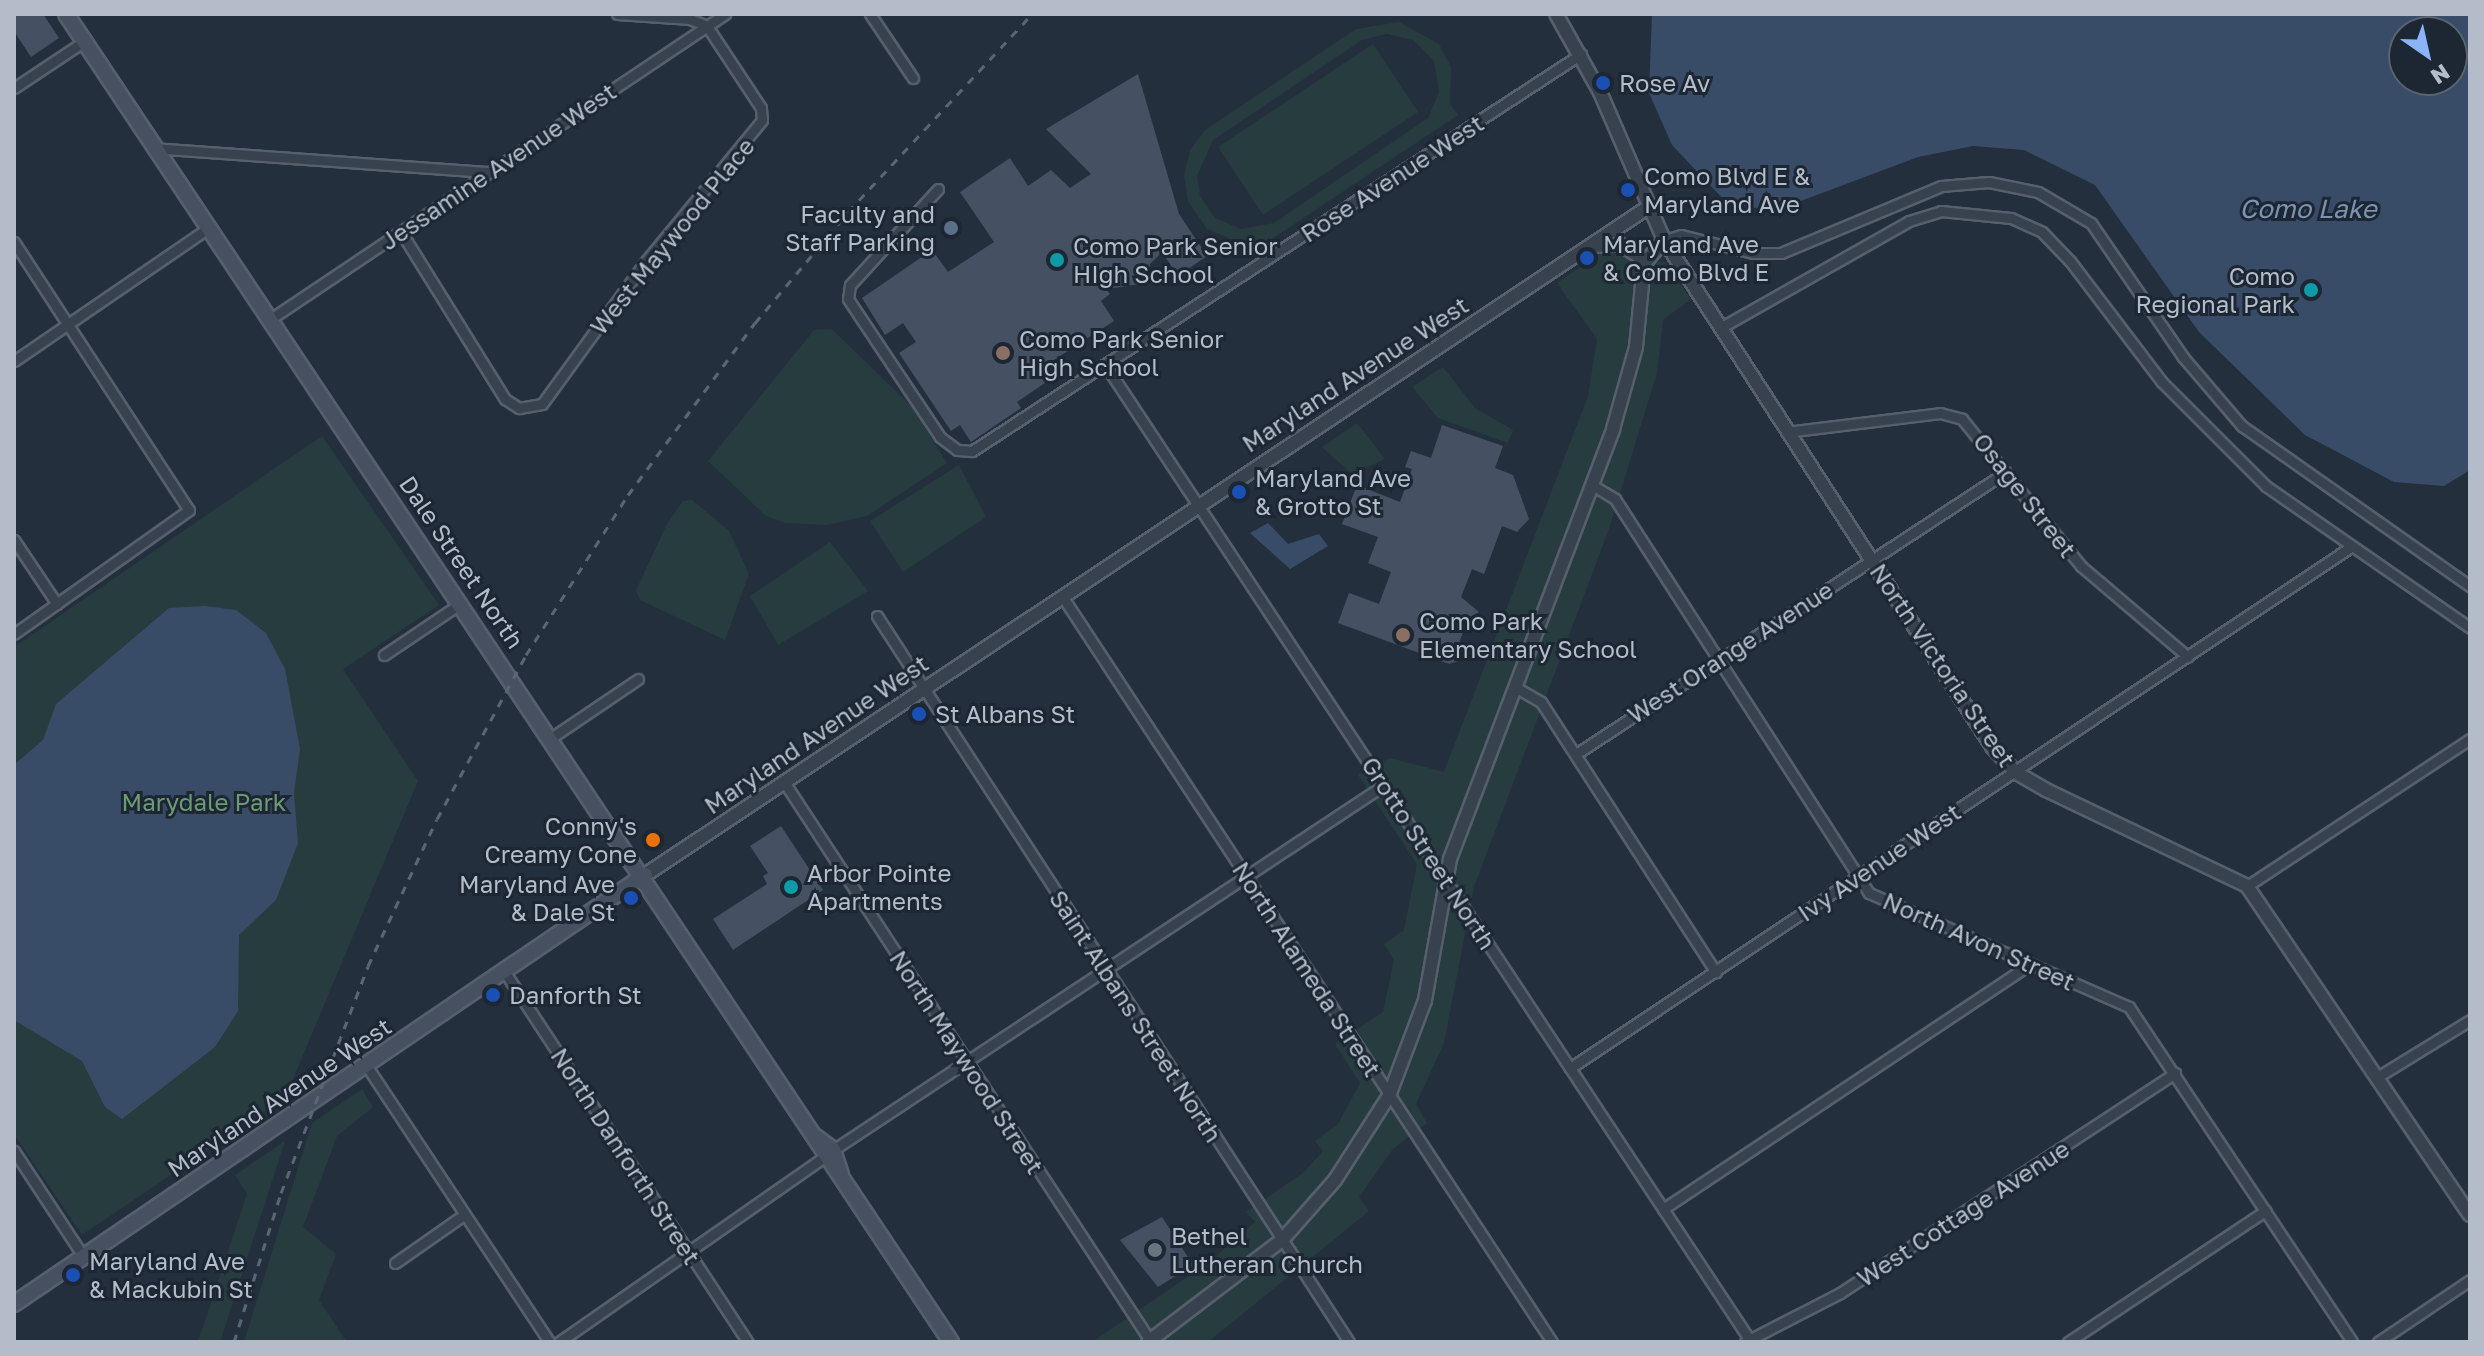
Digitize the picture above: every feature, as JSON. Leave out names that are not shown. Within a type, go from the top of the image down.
[{"type":"main road","name":"Dale Street North","points":[[66,14],[153,148],[272,318],[645,875],[951,1342]]},
{"type":"main road","name":"Maryland Avenue West","points":[[14,1304],[645,875]]},
{"type":"street","points":[[617,14],[690,19],[707,26]]},
{"type":"street","name":"Jessamine Avenue West","points":[[272,318],[725,14]]},
{"type":"street","points":[[870,14],[913,78]]},
{"type":"street","name":"North Victoria Street","points":[[1556,14],[1581,54],[1647,208],[1664,240],[1784,432],[2015,772],[2247,886],[2379,1076],[2470,1215]]},
{"type":"street","name":"West Maywood Place","points":[[401,232],[505,399],[519,408],[542,404],[645,262],[761,124],[761,108],[707,26]]},
{"type":"street","points":[[14,88],[83,42]]},
{"type":"street","name":"Rose Avenue West","points":[[938,189],[850,285],[848,299],[948,446],[972,451],[994,440],[1581,54]]},
{"type":"street","points":[[153,148],[489,172]]},
{"type":"street","points":[[1150,1341],[1282,1240],[1335,1180],[1389,1096],[1425,1000],[1446,878],[1592,485],[1636,347],[1646,261],[1664,240],[1681,235],[1753,253],[1781,253],[1941,186],[1989,182],[2038,192],[2091,223],[2183,357],[2242,426],[2470,586]]},
{"type":"street","name":"Maryland Avenue West","points":[[645,875],[1197,504],[1647,208]]},
{"type":"street","points":[[1720,328],[1909,221],[1941,211],[2011,218],[2042,232],[2070,261],[2206,431],[2349,548],[2470,628]]},
{"type":"street","points":[[14,361],[208,228]]},
{"type":"street","points":[[14,242],[189,510],[14,634]]},
{"type":"street","points":[[1587,248],[1620,244],[1646,261]]},
{"type":"street","name":"Grotto Street North","points":[[1106,366],[1748,1341]]},
{"type":"street","name":"Osage Street","points":[[1784,432],[1951,414],[1972,426],[2081,566],[2188,657]]},
{"type":"street","name":"West Orange Avenue","points":[[1576,754],[2006,472]]},
{"type":"street","name":"North Avon Street","points":[[1592,485],[1615,499],[1869,893],[2129,1007],[2352,1342]]},
{"type":"street","points":[[14,540],[57,604]]},
{"type":"street","name":"Ivy Avenue West","points":[[1570,1068],[2349,548]]},
{"type":"street","name":"North Alameda Street","points":[[1062,596],[1552,1342]]},
{"type":"street","points":[[384,655],[461,603]]},
{"type":"street","name":"Saint Albans Street North","points":[[877,616],[1349,1342]]},
{"type":"street","points":[[551,738],[638,679]]},
{"type":"street","points":[[1515,687],[1541,702],[1716,972]]},
{"type":"street","points":[[2247,886],[2470,739]]},
{"type":"street","name":"North Maywood Street","points":[[784,782],[1150,1341]]},
{"type":"street","points":[[559,1342],[828,1154],[1384,785]]},
{"type":"street","points":[[1663,1209],[2030,964]]},
{"type":"street","name":"North Danforth Street","points":[[504,971],[748,1342]]},
{"type":"street","points":[[2379,1076],[2470,1020]]},
{"type":"street","points":[[366,1065],[549,1342]]},
{"type":"street","name":"West Cottage Avenue","points":[[1748,1341],[1840,1293],[2175,1073]]},
{"type":"street","points":[[14,1151],[83,1256]]},
{"type":"street","points":[[2068,1342],[2265,1211]]},
{"type":"street","points":[[395,1263],[465,1214]]},
{"type":"street","points":[[2378,1342],[2470,1280]]},
{"type":"green space","points":[[1399,22],[1439,44],[1451,67],[1450,104],[1458,115],[1248,255],[1240,243],[1207,229],[1188,201],[1184,176],[1190,150],[1205,130],[1356,29]],"holes":[[[1387,34],[1413,40],[1434,61],[1439,92],[1428,118],[1274,223],[1241,229],[1215,218],[1200,196],[1197,176],[1213,140],[1362,40]]]},
{"type":"green space","points":[[1373,44],[1418,112],[1263,215],[1218,147]]},
{"type":"green space","points":[[1606,249],[1634,262],[1664,262],[1691,299],[1663,320],[1657,373],[1609,529],[1474,887],[1444,1043],[1416,1104],[1427,1123],[1393,1149],[1359,1197],[1369,1211],[1208,1342],[1092,1342],[1208,1263],[1255,1222],[1246,1212],[1303,1173],[1323,1151],[1315,1141],[1338,1124],[1360,1083],[1335,1044],[1383,1012],[1394,960],[1384,944],[1404,930],[1417,864],[1358,775],[1390,758],[1444,772],[1588,396],[1597,339],[1557,283]]},
{"type":"green space","points":[[832,329],[912,407],[947,463],[867,516],[827,525],[785,523],[766,516],[708,461],[814,330]]},
{"type":"green space","points":[[1443,367],[1475,408],[1513,430],[1508,443],[1438,418],[1412,387]]},
{"type":"green space","points":[[1357,423],[1385,459],[1352,474],[1322,447]]},
{"type":"green space","name":"Marydale Park","points":[[322,436],[439,605],[343,669],[418,781],[285,1098],[82,1235],[14,1134],[14,647]]},
{"type":"green space","points":[[959,465],[986,517],[903,572],[870,521]]},
{"type":"green space","points":[[692,500],[729,531],[749,574],[725,640],[640,600],[636,590],[668,522],[683,501]]},
{"type":"green space","points":[[830,542],[868,591],[778,645],[750,596]]},
{"type":"green space","points":[[362,1089],[373,1107],[337,1136],[303,1227],[336,1254],[319,1300],[347,1342],[244,1342],[312,1123]]},
{"type":"green space","points":[[285,1141],[220,1342],[198,1342],[247,1194],[235,1175]]},
{"type":"water","name":"Como Lake","points":[[1652,14],[2470,14],[2470,470],[2444,486],[2394,482],[2305,435],[2199,332],[2095,185],[2024,150],[1973,146],[1918,157],[1774,211],[1727,203],[1672,145],[1649,93]]},
{"type":"water","points":[[1268,523],[1288,544],[1319,534],[1328,546],[1290,569],[1250,533]]},
{"type":"water","points":[[205,606],[236,610],[266,633],[285,669],[300,749],[294,793],[298,843],[276,900],[239,935],[238,1011],[215,1047],[122,1119],[105,1107],[82,1061],[14,1020],[14,765],[43,740],[56,704],[169,608]]},
{"type":"building","points":[[14,14],[43,14],[59,38],[31,57],[14,31]]},
{"type":"building","name":"Como Park Senior HIgh School","points":[[1138,74],[1179,214],[1207,256],[1178,276],[1162,252],[1150,264],[1148,283],[1106,289],[1110,294],[1101,301],[1114,321],[1037,371],[1045,383],[1017,402],[1021,408],[971,442],[960,425],[951,431],[899,353],[916,342],[903,323],[885,335],[862,298],[932,250],[948,272],[994,242],[960,192],[1010,158],[1028,186],[1051,170],[1070,188],[1091,174],[1046,129]]},
{"type":"building","name":"Como Park Elementary School","points":[[1442,425],[1503,446],[1495,468],[1513,475],[1529,519],[1517,532],[1502,526],[1484,574],[1472,569],[1461,597],[1479,612],[1468,618],[1457,649],[1461,660],[1449,664],[1338,623],[1349,593],[1379,604],[1391,572],[1368,563],[1378,537],[1342,524],[1357,485],[1400,502],[1412,469],[1405,467],[1411,451],[1431,458]]},
{"type":"building","name":"Arbor Pointe Apartments","points":[[781,826],[823,890],[733,950],[713,919],[767,884],[763,876],[768,873],[750,846]]},
{"type":"building","name":"Bethel Lutheran Church","points":[[1162,1217],[1193,1265],[1158,1287],[1120,1240]]},
{"type":"railway","points":[[234,1342],[281,1193],[368,966],[437,819],[526,655],[628,495],[755,323],[848,212],[1032,14]]},
{"type":"place","name":"Rose Av","points":[[1603,83]]},
{"type":"place","name":"Como Blvd E & Maryland Ave","points":[[1628,190]]},
{"type":"place","name":"Faculty and Staff Parking","points":[[951,228]]},
{"type":"place","name":"Maryland Ave & Como Blvd E","points":[[1587,258]]},
{"type":"place","name":"Como Park Senior HIgh School","points":[[1057,260]]},
{"type":"place","name":"Como Regional Park","points":[[2311,290]]},
{"type":"place","name":"Como Park Senior High School","points":[[1003,353]]},
{"type":"place","name":"Maryland Ave & Grotto St","points":[[1239,492]]},
{"type":"place","name":"Como Park Elementary School","points":[[1403,635]]},
{"type":"place","name":"St Albans St","points":[[919,714]]},
{"type":"place","name":"Conny's Creamy Cone","points":[[653,840]]},
{"type":"place","name":"Arbor Pointe Apartments","points":[[791,887]]},
{"type":"place","name":"Maryland Ave & Dale St","points":[[631,898]]},
{"type":"place","name":"Danforth St","points":[[493,995]]},
{"type":"place","name":"Bethel Lutheran Church","points":[[1155,1250]]},
{"type":"place","name":"Maryland Ave & Mackubin St","points":[[73,1275]]}]
